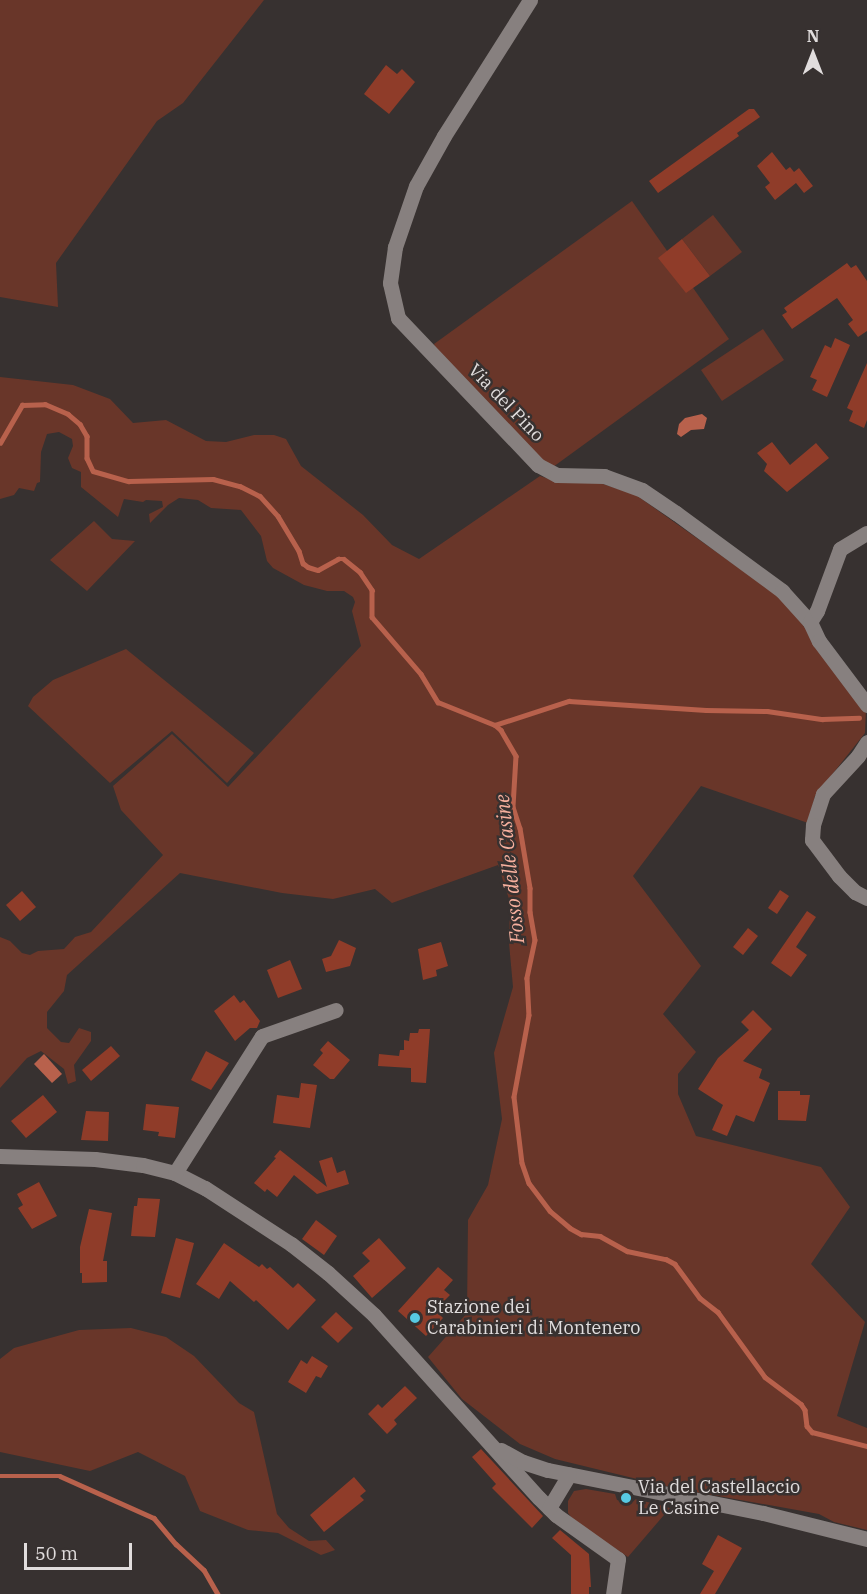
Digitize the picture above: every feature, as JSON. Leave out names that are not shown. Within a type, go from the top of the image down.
[{"type":"street","name":"Via del Pino","points":[[530,0],[444,136],[416,186],[395,247],[390,283],[398,318],[538,465],[557,475],[604,476],[642,490],[693,524],[782,591],[810,622],[819,641],[867,705]]},
{"type":"street","points":[[810,622],[840,549],[867,533]]},
{"type":"street","points":[[867,742],[858,756],[823,794],[813,825],[812,840],[839,876],[855,892],[867,898]]},
{"type":"street","points":[[175,1173],[262,1036],[336,1010]]},
{"type":"street","points":[[0,1156],[94,1159],[143,1165],[175,1173],[205,1188],[248,1215],[328,1273],[375,1315],[549,1508],[618,1559],[613,1594]]},
{"type":"street","points":[[495,1448],[523,1462],[569,1475],[763,1513],[867,1539]]},
{"type":"street","points":[[522,1480],[523,1462]]},
{"type":"street","points":[[549,1508],[569,1475]]},
{"type":"shaded area","points":[[0,0],[264,0],[183,103],[157,121],[56,263],[58,307],[0,297]]},
{"type":"shaded area","points":[[632,201],[729,339],[553,467],[544,464],[437,352],[434,344]]},
{"type":"shaded area","points":[[713,215],[742,252],[710,276],[682,239]]},
{"type":"shaded area","points":[[763,329],[784,360],[722,401],[701,370]]},
{"type":"shaded area","points":[[0,377],[73,385],[110,399],[133,423],[166,420],[206,441],[226,442],[254,435],[274,435],[286,439],[301,466],[363,515],[392,545],[419,559],[540,476],[555,481],[591,480],[636,495],[784,600],[866,709],[865,733],[815,796],[808,823],[701,786],[633,876],[701,966],[663,1014],[696,1052],[678,1074],[678,1094],[696,1136],[821,1167],[850,1207],[811,1264],[865,1322],[837,1416],[867,1428],[867,1530],[834,1522],[819,1514],[674,1488],[555,1459],[520,1444],[462,1399],[428,1357],[467,1313],[468,1220],[488,1185],[502,1119],[494,1053],[513,987],[509,943],[510,902],[498,865],[392,903],[375,889],[333,899],[282,893],[180,873],[67,975],[64,991],[47,1012],[47,1028],[61,1042],[69,1043],[79,1028],[91,1032],[91,1041],[74,1065],[76,1081],[68,1084],[64,1069],[41,1051],[27,1058],[0,1088],[0,937],[10,941],[22,953],[30,955],[38,951],[64,949],[75,937],[91,932],[163,855],[121,810],[113,786],[172,734],[228,787],[361,646],[352,611],[355,602],[353,597],[344,591],[327,591],[304,585],[273,568],[267,561],[261,536],[241,510],[211,508],[198,500],[179,498],[168,505],[150,523],[149,514],[163,507],[162,501],[146,500],[143,502],[124,499],[118,517],[81,487],[81,472],[72,468],[68,458],[73,446],[72,439],[59,432],[47,434],[41,452],[40,482],[37,483],[34,491],[19,488],[14,495],[0,499]]},
{"type":"shaded area","points":[[702,414],[707,418],[704,429],[691,430],[681,437],[677,434],[679,424],[685,418]]},
{"type":"shaded area","points":[[94,521],[112,539],[135,541],[87,591],[50,560]]},
{"type":"shaded area","points":[[126,649],[254,753],[227,783],[172,731],[110,783],[28,706],[33,697],[53,680]]},
{"type":"shaded area","points":[[44,1054],[62,1074],[52,1083],[34,1064]]},
{"type":"shaded area","points":[[131,1328],[166,1337],[194,1356],[239,1403],[254,1412],[277,1514],[289,1528],[309,1541],[326,1540],[335,1550],[321,1555],[278,1533],[248,1530],[200,1511],[185,1476],[138,1452],[90,1471],[0,1452],[0,1359],[14,1348],[79,1330]]},
{"type":"shaded area","points":[[586,1489],[615,1494],[617,1500],[631,1503],[636,1499],[670,1508],[628,1557],[575,1522],[568,1513],[568,1501],[574,1491]]},
{"type":"building","points":[[386,65],[397,74],[402,69],[415,82],[389,114],[364,94]]},
{"type":"building","points":[[749,109],[754,109],[760,117],[737,133],[739,136],[658,193],[649,181]]},
{"type":"building","points":[[772,152],[786,170],[790,167],[794,172],[799,168],[813,186],[804,193],[796,183],[775,200],[765,187],[770,183],[757,166]]},
{"type":"building","points":[[682,239],[710,276],[686,293],[658,258]]},
{"type":"building","points":[[847,263],[851,268],[856,265],[867,281],[867,331],[858,337],[848,324],[853,320],[837,298],[792,329],[782,315],[787,312],[784,308]]},
{"type":"building","points":[[835,338],[850,345],[827,397],[812,390],[817,380],[810,377],[825,345],[831,348]]},
{"type":"building","points":[[867,363],[867,420],[864,428],[849,421],[853,411],[847,408]]},
{"type":"building","points":[[772,442],[790,465],[816,443],[829,458],[787,492],[764,471],[767,464],[757,453]]},
{"type":"building","points":[[780,890],[789,896],[777,914],[768,908]]},
{"type":"building","points":[[22,891],[36,907],[20,921],[6,905]]},
{"type":"building","points":[[807,911],[816,917],[796,947],[807,955],[791,977],[771,963]]},
{"type":"building","points":[[748,928],[758,936],[743,955],[733,947]]},
{"type":"building","points":[[339,940],[356,948],[350,966],[326,972],[322,959],[331,956]]},
{"type":"building","points":[[441,942],[448,966],[436,970],[437,976],[423,980],[418,949]]},
{"type":"building","points":[[290,960],[302,989],[278,998],[267,970]]},
{"type":"building","points":[[234,995],[240,1003],[244,1000],[260,1021],[257,1028],[250,1028],[235,1041],[214,1011]]},
{"type":"building","points":[[753,1010],[772,1029],[743,1061],[762,1069],[759,1078],[770,1083],[754,1122],[736,1115],[727,1136],[712,1130],[723,1105],[698,1089],[718,1058],[749,1030],[741,1022]]},
{"type":"building","points":[[419,1029],[430,1029],[426,1083],[411,1082],[411,1068],[378,1066],[379,1054],[399,1056],[400,1050],[404,1050],[404,1040],[409,1041],[410,1033],[418,1033]]},
{"type":"building","points":[[328,1041],[350,1060],[334,1079],[330,1079],[313,1065],[323,1053],[320,1050]]},
{"type":"building","points":[[111,1046],[120,1056],[91,1081],[82,1070]]},
{"type":"building","points":[[206,1051],[229,1063],[211,1090],[191,1080]]},
{"type":"building","points":[[301,1083],[317,1085],[310,1128],[273,1123],[277,1095],[299,1098]]},
{"type":"building","points":[[778,1091],[800,1091],[800,1095],[810,1095],[806,1121],[778,1120]]},
{"type":"building","points":[[43,1095],[57,1112],[26,1138],[11,1121]]},
{"type":"building","points":[[146,1104],[179,1107],[175,1138],[158,1136],[159,1132],[143,1130]]},
{"type":"building","points":[[86,1111],[109,1112],[108,1141],[81,1140]]},
{"type":"building","points":[[280,1150],[327,1187],[319,1161],[332,1157],[337,1173],[345,1170],[349,1184],[317,1194],[294,1175],[277,1197],[267,1189],[265,1192],[254,1183],[276,1158],[274,1157]]},
{"type":"building","points":[[39,1182],[57,1216],[32,1229],[18,1208],[23,1205],[17,1194]]},
{"type":"building","points":[[138,1198],[160,1199],[155,1237],[131,1236],[134,1206],[137,1206]]},
{"type":"building","points":[[89,1209],[112,1213],[103,1261],[107,1261],[107,1282],[82,1283],[80,1247]]},
{"type":"building","points":[[316,1220],[337,1236],[324,1255],[302,1239]]},
{"type":"building","points":[[176,1238],[194,1243],[180,1298],[161,1293]]},
{"type":"building","points":[[379,1238],[406,1268],[372,1298],[353,1276],[370,1261],[362,1253]]},
{"type":"building","points":[[224,1243],[259,1267],[262,1264],[267,1269],[270,1267],[293,1288],[298,1283],[316,1300],[288,1330],[256,1300],[254,1302],[230,1281],[219,1299],[196,1284]]},
{"type":"building","points":[[438,1267],[453,1280],[444,1290],[450,1295],[435,1310],[443,1318],[426,1336],[398,1311]]},
{"type":"building","points":[[336,1312],[353,1328],[338,1343],[321,1327]]},
{"type":"building","points":[[312,1356],[328,1366],[321,1378],[316,1376],[306,1393],[288,1382],[301,1360],[307,1364]]},
{"type":"building","points":[[405,1386],[417,1398],[394,1420],[397,1424],[387,1434],[368,1414],[378,1404],[382,1408]]},
{"type":"building","points":[[481,1449],[543,1516],[532,1528],[492,1488],[496,1484],[472,1457]]},
{"type":"building","points":[[354,1477],[366,1491],[360,1496],[364,1500],[324,1532],[310,1515]]},
{"type":"building","points":[[560,1530],[589,1554],[591,1587],[589,1587],[589,1594],[571,1594],[571,1555],[552,1538]]},
{"type":"building","points":[[718,1535],[742,1548],[715,1594],[700,1594],[714,1571],[702,1564]]},
{"type":"waterway","name":"Fosso delle Casine","points":[[0,443],[22,405],[45,404],[68,414],[80,424],[87,436],[87,458],[93,471],[129,481],[213,479],[240,486],[260,496],[278,516],[299,551],[303,563],[308,567],[318,570],[338,559],[344,559],[360,572],[372,590],[372,617],[421,674],[438,702],[495,725],[501,730],[516,756],[513,807],[520,828],[530,888],[530,912],[535,940],[527,978],[529,1015],[514,1097],[522,1163],[529,1183],[550,1211],[570,1228],[581,1234],[600,1236],[627,1251],[666,1259],[675,1264],[700,1298],[718,1312],[765,1377],[801,1404],[805,1410],[807,1426],[812,1432],[867,1446]]},
{"type":"waterway","points":[[495,725],[569,701],[706,710],[767,711],[822,719],[859,718]]},
{"type":"waterway","points":[[0,1476],[60,1476],[154,1518],[176,1544],[204,1570],[218,1594]]},
{"type":"place","name":"Stazione dei Carabinieri di Montenero","points":[[415,1318]]},
{"type":"place","name":"Via del Castellaccio Le Casine","points":[[626,1498]]}]
